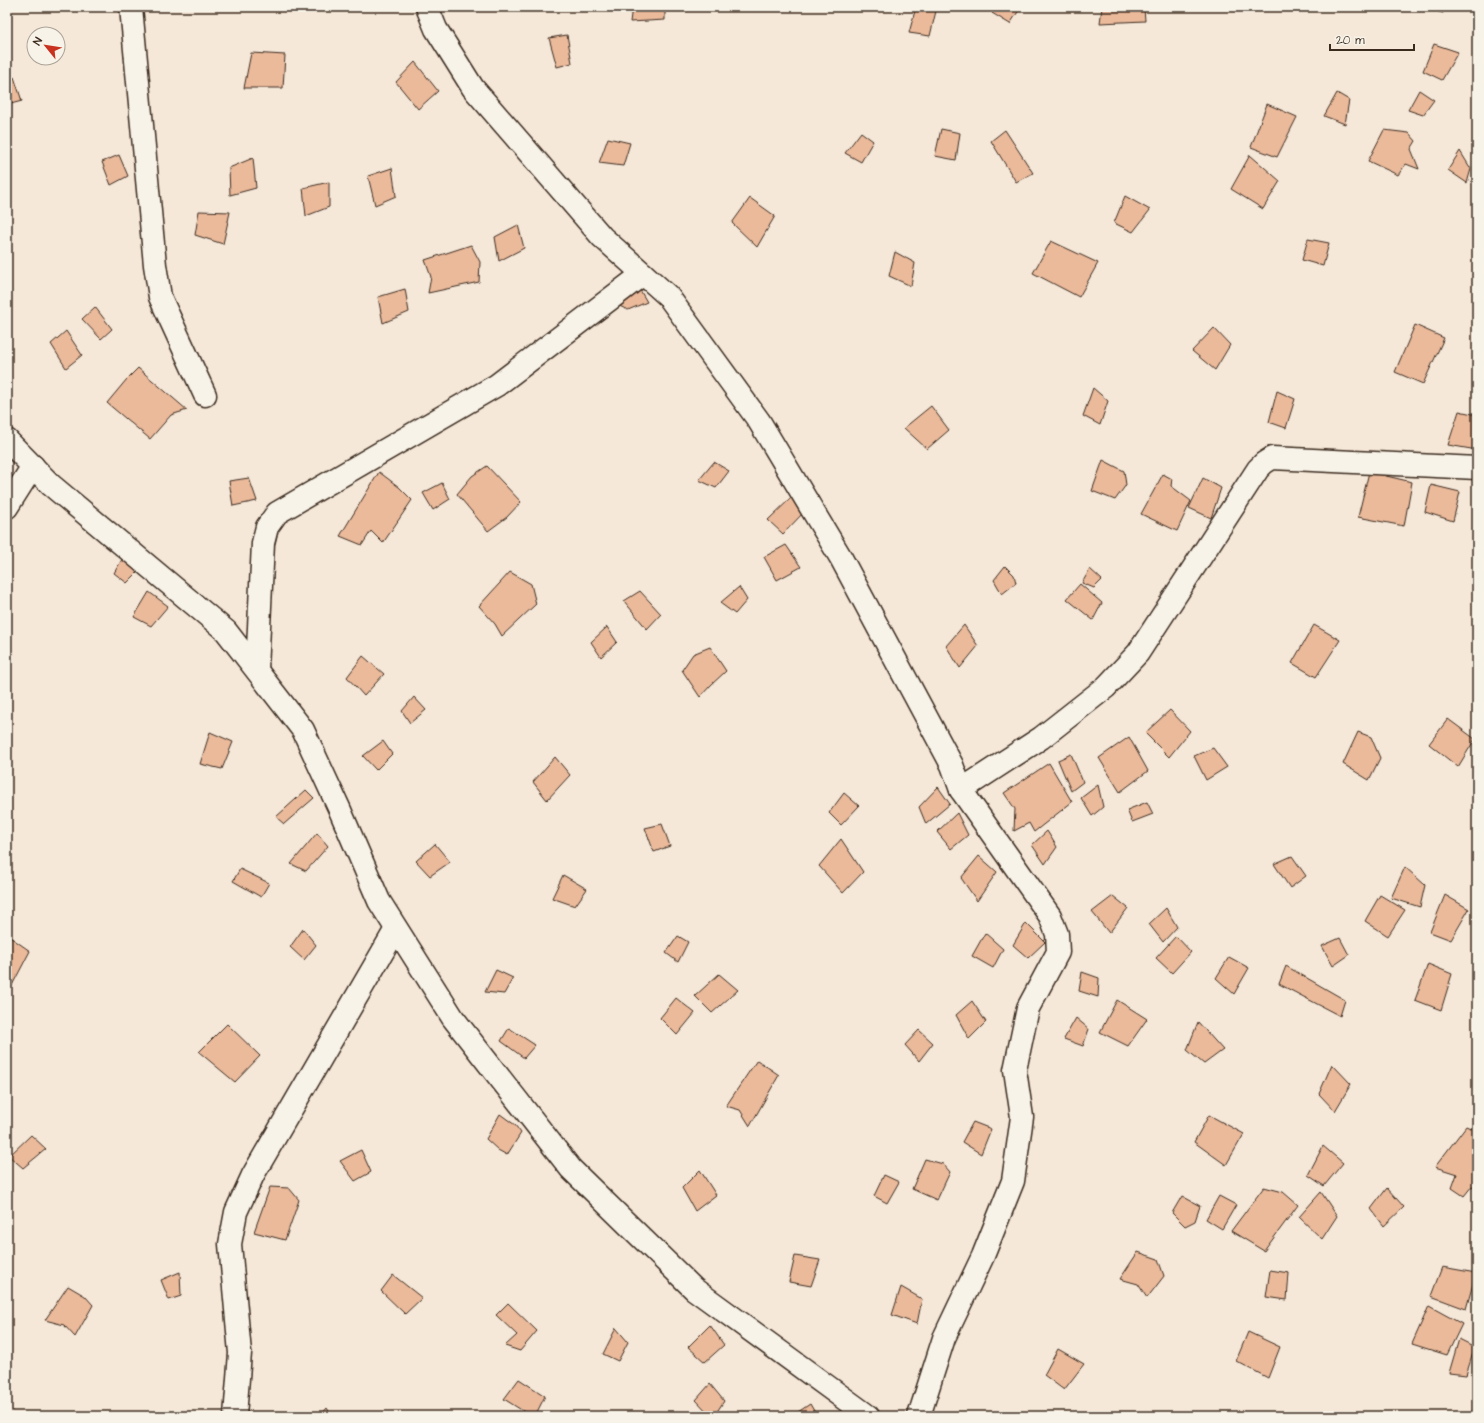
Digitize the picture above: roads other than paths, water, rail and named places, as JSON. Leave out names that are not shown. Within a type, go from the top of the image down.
[{"type":"street","points":[[132,7],[155,265],[160,297],[205,395]]},
{"type":"street","points":[[427,7],[436,29],[473,88],[602,237],[668,296],[759,421],[841,558],[952,765],[961,790],[1050,916],[1057,934],[1058,952],[1028,1008],[1015,1070],[1022,1117],[1013,1181],[983,1256],[944,1338],[919,1416]]},
{"type":"street","points":[[257,670],[263,543],[267,527],[277,512],[497,385],[643,274]]},
{"type":"street","points":[[7,440],[51,485],[226,631],[257,670],[303,730],[339,808],[379,901],[396,929],[452,1018],[571,1170],[694,1289],[868,1416]]},
{"type":"street","points":[[961,790],[1041,738],[1106,687],[1138,653],[1258,469],[1272,458],[1477,468]]},
{"type":"street","points":[[7,506],[33,466]]},
{"type":"street","points":[[236,1416],[240,1353],[230,1244],[236,1212],[253,1175],[396,929]]}]
